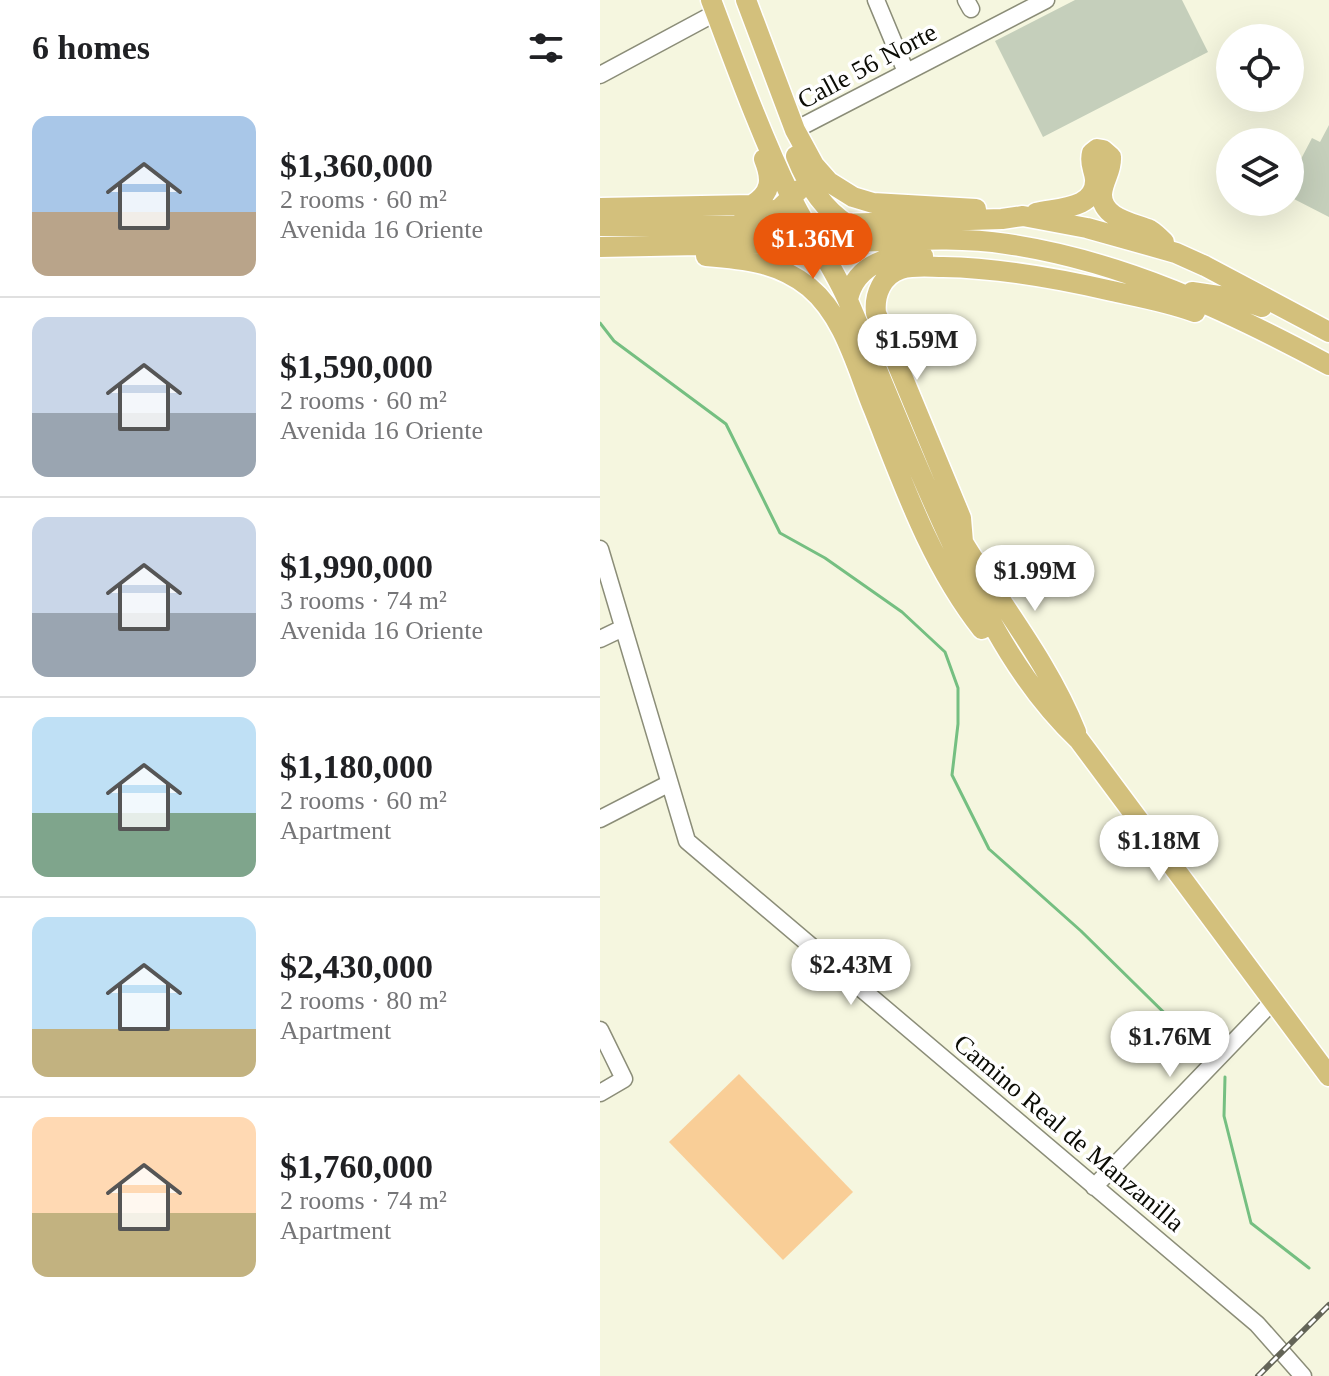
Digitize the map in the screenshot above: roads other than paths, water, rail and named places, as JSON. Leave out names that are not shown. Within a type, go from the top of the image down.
[{"type":"main road","points":[[723,0],[751,43],[799,138],[821,174],[836,188],[853,197],[884,204],[965,207],[1002,219]]},
{"type":"main road","points":[[735,0],[799,188],[822,202],[846,224],[885,241]]},
{"type":"main road","points":[[746,0],[751,43]]},
{"type":"main road","points":[[705,6],[850,292],[966,547],[1027,640],[1062,713],[1329,1076]]},
{"type":"main road","points":[[600,208],[746,206],[758,201],[767,191],[770,174],[705,6]]},
{"type":"main road","points":[[600,219],[753,217],[779,209],[799,188],[799,138]]},
{"type":"main road","points":[[600,247],[796,243],[846,224],[1002,219],[1075,207],[1092,189],[1095,179],[1090,161],[1097,149],[1111,157],[1112,168],[1103,184],[1102,198],[1106,208],[1124,221],[1153,231],[1176,253]]},
{"type":"main road","points":[[1023,216],[1087,228],[1176,253],[1329,332]]},
{"type":"main road","points":[[600,226],[771,226],[885,241],[980,240],[1009,244],[1135,274],[1329,365]]},
{"type":"main road","points":[[771,226],[796,243],[818,265],[835,292],[912,490],[926,512],[966,547]]},
{"type":"main road","points":[[663,245],[693,255],[764,263],[796,278],[826,304],[847,343],[917,517],[947,577],[984,631],[1062,713]]},
{"type":"main road","points":[[850,292],[879,261],[902,255],[1001,261],[1239,299],[1300,324],[1329,332]]},
{"type":"main road","points":[[966,547],[961,518],[876,313],[877,293],[895,272],[909,268],[946,267],[1048,277],[1159,301],[1253,334],[1272,336]]},
{"type":"main road","points":[[850,292],[943,526],[987,617],[1010,656]]},
{"type":"street","points":[[876,0],[906,72]]},
{"type":"street","name":"Calle 56 Norte","points":[[799,138],[906,72],[1036,2]]},
{"type":"street","points":[[600,75],[705,6]]},
{"type":"street","name":"Camino Real de Manzanilla","points":[[600,549],[687,841],[1257,1324],[1282,1352],[1294,1373]]},
{"type":"street","points":[[600,639],[623,628]]},
{"type":"street","points":[[601,816],[668,784]]},
{"type":"street","points":[[1094,1187],[1274,1000]]},
{"type":"street","points":[[600,1030],[624,1079],[622,1083],[600,1093]]},
{"type":"waterway","points":[[600,323],[614,341],[726,424],[780,533],[825,558],[902,612],[945,652],[958,688],[958,724],[952,775],[989,849],[1081,931],[1199,1047]]},
{"type":"waterway","points":[[1225,1077],[1224,1116],[1251,1223],[1309,1268]]},
{"type":"railway","points":[[1258,1376],[1329,1305]]}]
